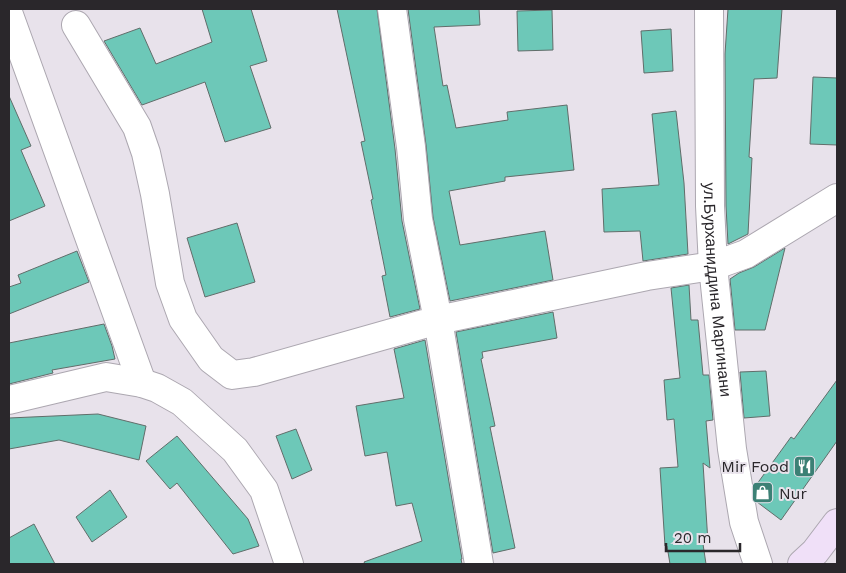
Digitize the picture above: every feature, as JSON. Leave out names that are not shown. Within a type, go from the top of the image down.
[{"type":"main road","points":[[802,564],[815,552],[837,523]]},
{"type":"street","points":[[392,9],[411,147],[418,219],[438,320],[479,564]]},
{"type":"street","name":"ул.Бурханиддина Маргинани","points":[[704,10],[713,266],[732,449],[744,522],[758,564]]},
{"type":"street","points":[[9,15],[150,386]]},
{"type":"street","points":[[76,25],[136,127],[146,153],[170,283],[183,320],[211,360],[232,375],[254,372],[438,320],[647,276],[713,266],[746,254],[837,198]]},
{"type":"street","points":[[9,400],[106,377],[150,386],[182,402],[234,450],[264,490],[289,564]]},
{"type":"building","points":[[202,9],[251,9],[267,61],[250,66],[271,128],[225,142],[205,82],[142,105],[104,41],[140,28],[156,64],[212,42]]},
{"type":"building","points":[[337,9],[377,9],[402,221],[420,309],[390,317],[382,276],[386,275],[361,142],[365,141]]},
{"type":"building","points":[[408,9],[479,9],[480,25],[434,27],[443,86],[447,85],[456,128],[508,120],[507,112],[567,105],[574,170],[505,177],[505,181],[449,191],[460,245],[545,231],[553,280],[450,301],[433,217],[426,145]]},
{"type":"building","points":[[728,9],[782,9],[777,78],[754,79],[749,157],[752,158],[748,234],[728,244],[725,54]]},
{"type":"building","points":[[552,10],[553,50],[518,51],[517,11]]},
{"type":"building","points":[[671,29],[673,71],[644,73],[641,31]]},
{"type":"building","points":[[813,77],[837,78],[837,145],[810,144]]},
{"type":"building","points":[[9,96],[31,146],[21,150],[45,206],[9,221]]},
{"type":"building","points":[[676,111],[684,183],[688,254],[643,261],[640,231],[604,232],[602,189],[659,185],[652,114]]},
{"type":"building","points":[[237,223],[255,282],[205,297],[187,238]]},
{"type":"building","points":[[785,248],[765,330],[735,330],[730,279]]},
{"type":"building","points":[[77,251],[89,282],[9,314],[9,287],[21,283],[18,275]]},
{"type":"building","points":[[689,285],[691,320],[698,320],[703,375],[709,375],[713,420],[706,421],[710,468],[703,463],[708,543],[703,544],[706,564],[670,564],[667,546],[665,546],[660,468],[678,467],[674,419],[667,420],[664,380],[680,378],[671,288]]},
{"type":"building","points":[[553,312],[557,338],[482,352],[483,358],[481,359],[495,426],[490,427],[515,548],[493,553],[456,332]]},
{"type":"building","points":[[104,324],[115,359],[52,370],[53,373],[9,384],[9,343]]},
{"type":"building","points":[[425,340],[462,564],[365,564],[364,562],[422,541],[412,503],[396,506],[387,452],[365,456],[356,406],[404,398],[394,349]]},
{"type":"building","points":[[766,371],[770,416],[744,418],[740,372]]},
{"type":"building","points":[[837,380],[837,441],[781,520],[757,502],[754,488],[791,437],[794,439]]},
{"type":"building","points":[[98,414],[146,426],[139,460],[59,440],[9,449],[9,418]]},
{"type":"building","points":[[296,429],[312,470],[292,479],[276,436]]},
{"type":"building","points":[[177,436],[248,519],[259,546],[233,554],[177,483],[170,489],[146,461]]},
{"type":"building","points":[[110,490],[127,517],[92,542],[76,517]]},
{"type":"building","points":[[34,524],[55,564],[9,564],[9,538]]},
{"type":"place","name":"Mir Food","points":[[805,466]]},
{"type":"place","name":"Nur","points":[[763,493]]}]
